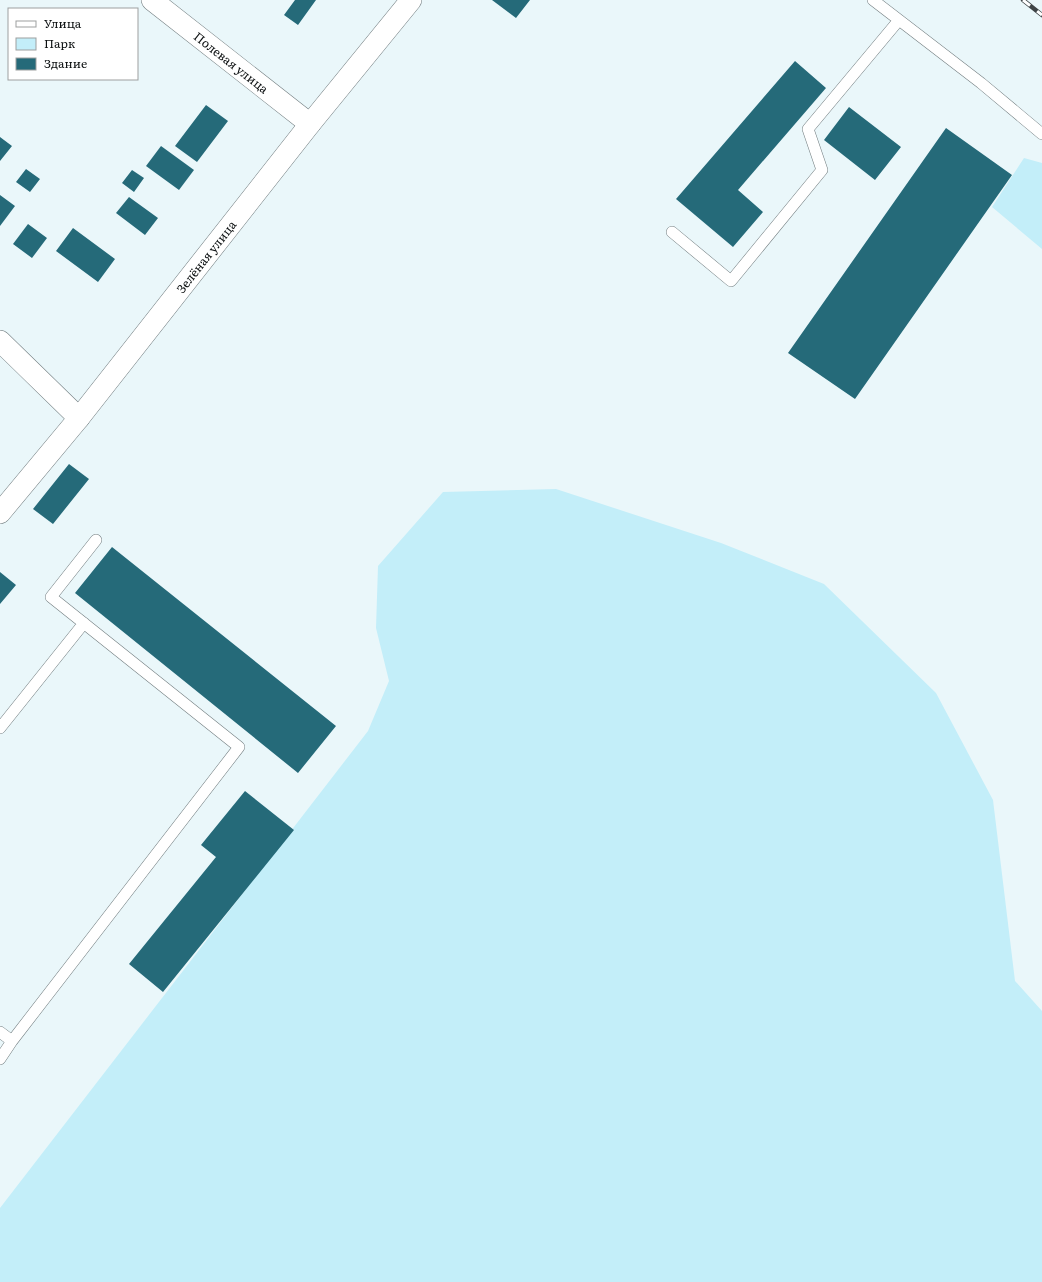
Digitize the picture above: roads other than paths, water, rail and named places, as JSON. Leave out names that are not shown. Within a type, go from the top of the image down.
[{"type":"street","name":"Полевая улица","points":[[152,0],[310,124]]},
{"type":"street","name":"Зелёная улица","points":[[0,513],[79,418],[310,124],[411,0]]},
{"type":"street","points":[[0,341],[79,418]]},
{"type":"lane","points":[[873,0],[981,83],[1042,134]]},
{"type":"lane","points":[[672,232],[732,281],[822,170],[808,129],[899,20]]},
{"type":"lane","points":[[0,1059],[12,1041],[239,747],[51,597],[96,540]]},
{"type":"lane","points":[[0,728],[84,623]]},
{"type":"lane","points":[[0,1032],[12,1041]]},
{"type":"railway","points":[[1023,0],[1042,15]]}]
